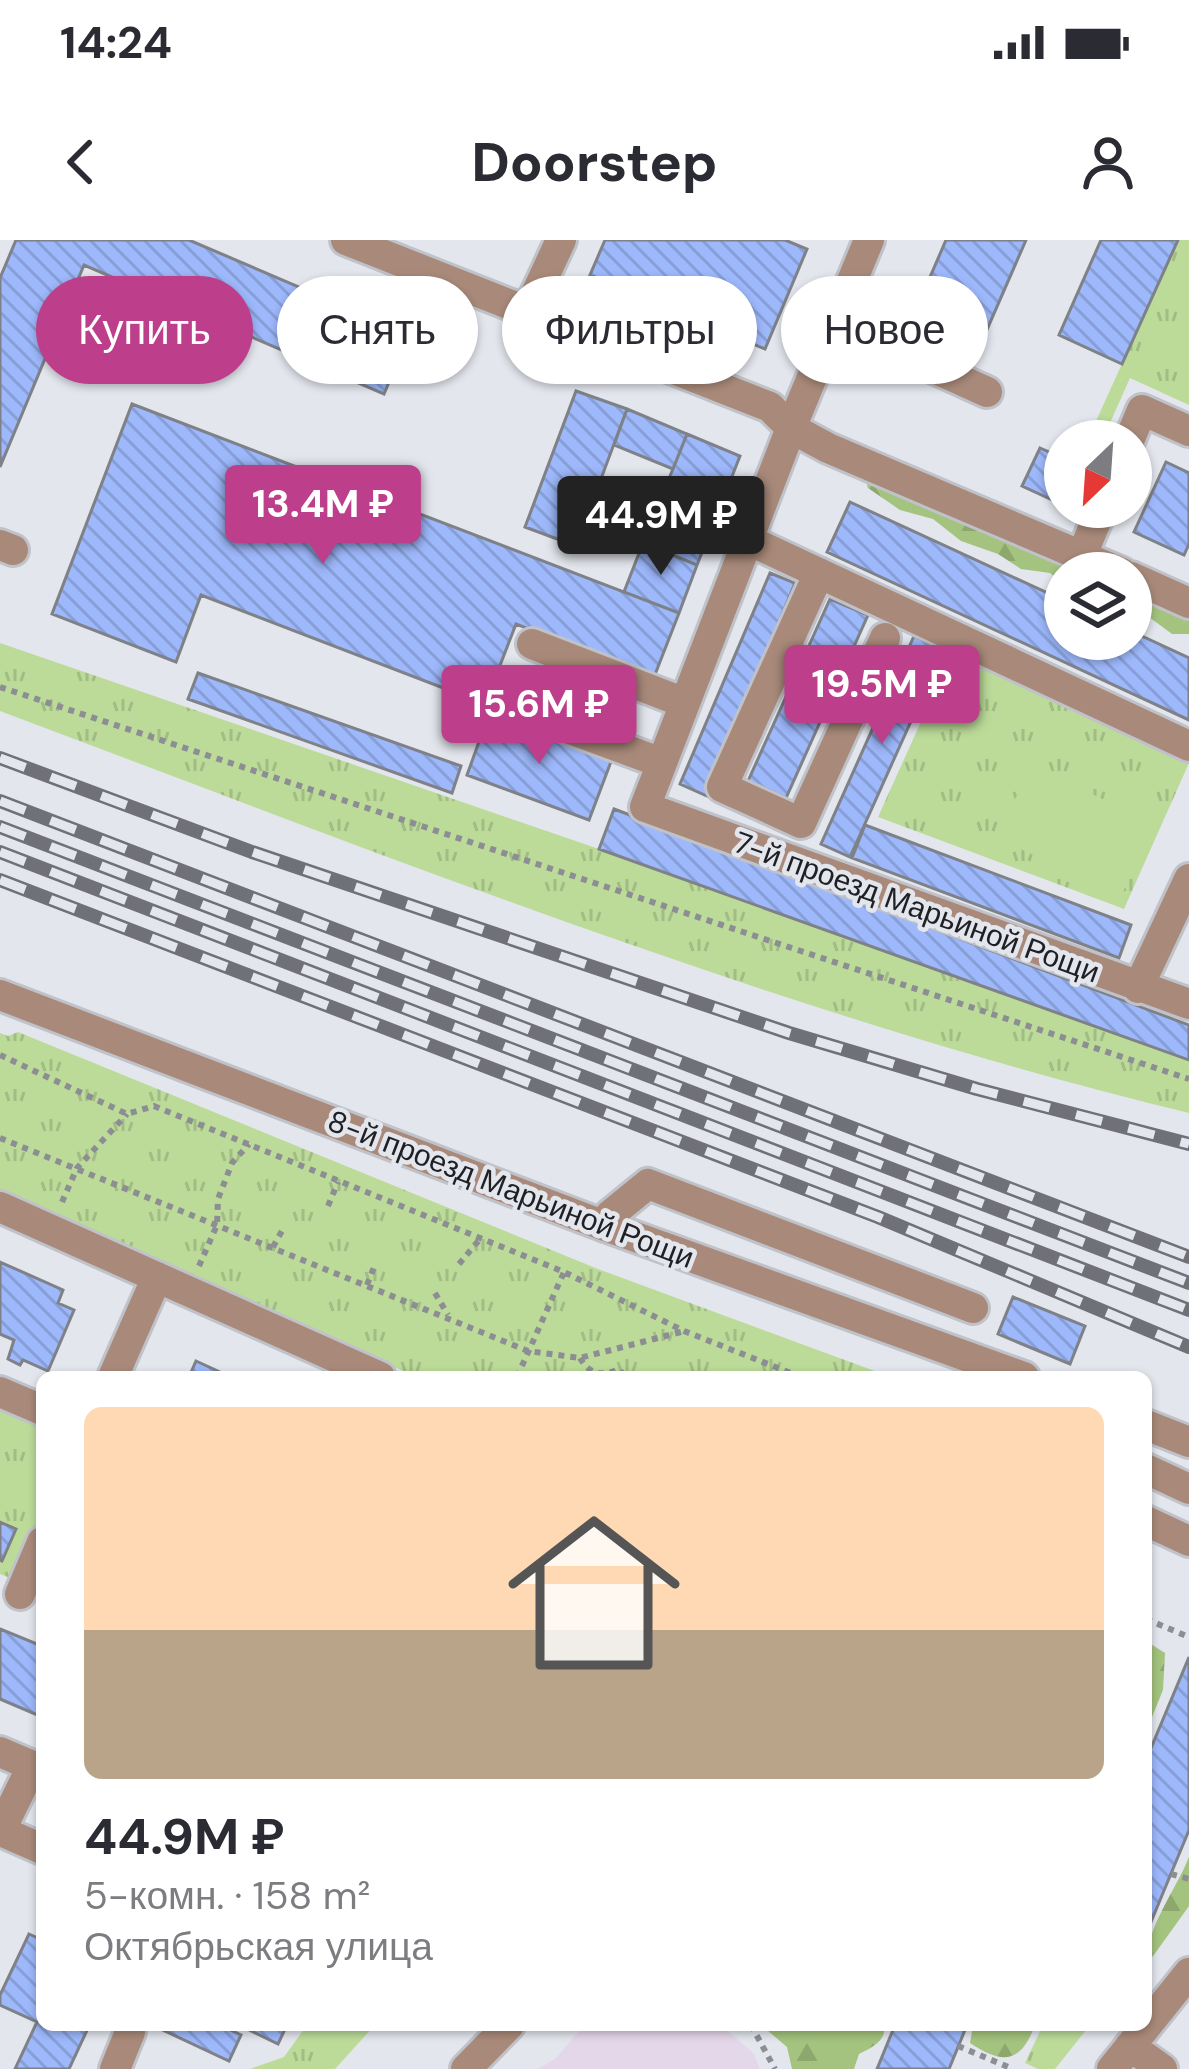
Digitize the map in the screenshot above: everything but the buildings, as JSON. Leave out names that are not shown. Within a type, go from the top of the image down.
[{"type":"street","points":[[346,240],[502,301]]},
{"type":"street","points":[[545,276],[561,240]]},
{"type":"street","points":[[854,276],[869,240]]},
{"type":"street","points":[[712,384],[770,407],[791,428],[828,448],[1075,552]]},
{"type":"street","points":[[505,704],[662,763],[809,384]]},
{"type":"street","points":[[969,384],[987,392]]},
{"type":"street","points":[[1138,420],[1142,410],[1189,431]]},
{"type":"street","points":[[748,540],[1189,746]]},
{"type":"street","points":[[819,573],[722,787],[801,823],[885,638]]},
{"type":"street","points":[[1152,586],[1189,603]]},
{"type":"street","points":[[532,644],[686,703]]},
{"type":"street","name":"7-й проезд Марьиной Рощи","points":[[662,763],[645,807],[1189,1004]]},
{"type":"street","points":[[764,850],[782,814]]},
{"type":"street","points":[[1138,988],[1189,879]]},
{"type":"street","name":"8-й проезд Марьиной Рощи","points":[[0,995],[605,1226],[1007,1371]]},
{"type":"street","points":[[605,1226],[610,1215],[648,1184],[973,1308]]},
{"type":"street","points":[[0,1208],[188,1291],[336,1368]]},
{"type":"street","points":[[116,1371],[157,1277]]},
{"type":"street","points":[[0,1392],[36,1407]]},
{"type":"street","points":[[1152,1427],[1189,1442]]},
{"type":"street","points":[[1152,1472],[1189,1489]]},
{"type":"street","points":[[1152,1524],[1189,1541]]},
{"type":"street","points":[[20,1595],[36,1556]]},
{"type":"street","points":[[0,1752],[36,1768]]},
{"type":"street","points":[[36,1770],[0,1832],[36,1847]]},
{"type":"street","points":[[1152,2018],[1189,1972]]},
{"type":"street","points":[[115,2069],[130,2031]]},
{"type":"street","points":[[468,2068],[503,2031]]},
{"type":"street","points":[[1142,2031],[1121,2057],[1162,2069]]},
{"type":"path","points":[[0,687],[1189,1079]]},
{"type":"path","points":[[0,1055],[127,1114]]},
{"type":"path","points":[[50,1230],[77,1168],[127,1114],[154,1106],[564,1272],[775,1371]]},
{"type":"path","points":[[0,1138],[528,1351],[580,1358],[684,1331]]},
{"type":"path","points":[[188,1291],[217,1225],[218,1198],[232,1163],[249,1144]]},
{"type":"path","points":[[328,1206],[338,1182]]},
{"type":"path","points":[[273,1247],[283,1229]]},
{"type":"path","points":[[459,1264],[480,1239]]},
{"type":"path","points":[[367,1285],[374,1267]]},
{"type":"path","points":[[520,1371],[564,1272]]},
{"type":"path","points":[[435,1293],[450,1318]]},
{"type":"path","points":[[580,1358],[590,1371]]},
{"type":"path","points":[[1152,1622],[1189,1637]]},
{"type":"path","points":[[1171,1874],[1189,1880]]},
{"type":"path","points":[[754,2031],[776,2069]]},
{"type":"path","points":[[958,2047],[1013,2069]]},
{"type":"shaded area","points":[[579,2031],[728,2031],[754,2054],[760,2069],[538,2069],[556,2058]]},
{"type":"green space","points":[[1178,240],[1189,240],[1189,405],[1130,378],[1111,420],[1097,420]]},
{"type":"green space","points":[[879,457],[907,462],[936,485],[968,490],[1088,552],[1044,552],[1044,572],[1021,569],[998,554],[961,541],[933,519],[900,510],[868,488],[863,471]]},
{"type":"green space","points":[[1152,585],[1189,598],[1189,634],[1172,634],[1152,619]]},
{"type":"green space","points":[[0,643],[599,849],[1189,1060],[1189,1113],[1037,1073],[737,981],[441,877],[0,711]]},
{"type":"green space","points":[[952,653],[1189,763],[1124,909],[878,817]]},
{"type":"green space","points":[[1031,765],[1155,824],[1121,896],[997,838]]},
{"type":"green space","points":[[18,1032],[598,1269],[875,1371],[403,1371],[0,1194],[0,1033]]},
{"type":"green space","points":[[0,1405],[36,1420],[36,1589],[0,1574]]},
{"type":"green space","points":[[1152,1645],[1165,1653],[1163,1690],[1152,1717]]},
{"type":"green space","points":[[1189,1857],[1189,1906],[1152,1958],[1156,1924]]},
{"type":"green space","points":[[303,2031],[369,2031],[335,2069],[250,2069],[284,2057]]},
{"type":"green space","points":[[768,2031],[884,2031],[877,2043],[859,2054],[854,2069],[792,2069],[787,2047]]},
{"type":"green space","points":[[972,2031],[1033,2031],[1024,2047],[1010,2056],[992,2055],[970,2043]]},
{"type":"green space","points":[[1040,2031],[1085,2031],[1055,2069],[1025,2063]]},
{"type":"railway","points":[[0,758],[252,852],[789,1033],[977,1089],[1189,1144]]},
{"type":"railway","points":[[0,801],[1189,1257]]},
{"type":"railway","points":[[0,827],[1189,1283]]},
{"type":"railway","points":[[0,852],[1189,1310]]},
{"type":"railway","points":[[0,880],[878,1217],[1189,1347]]}]
